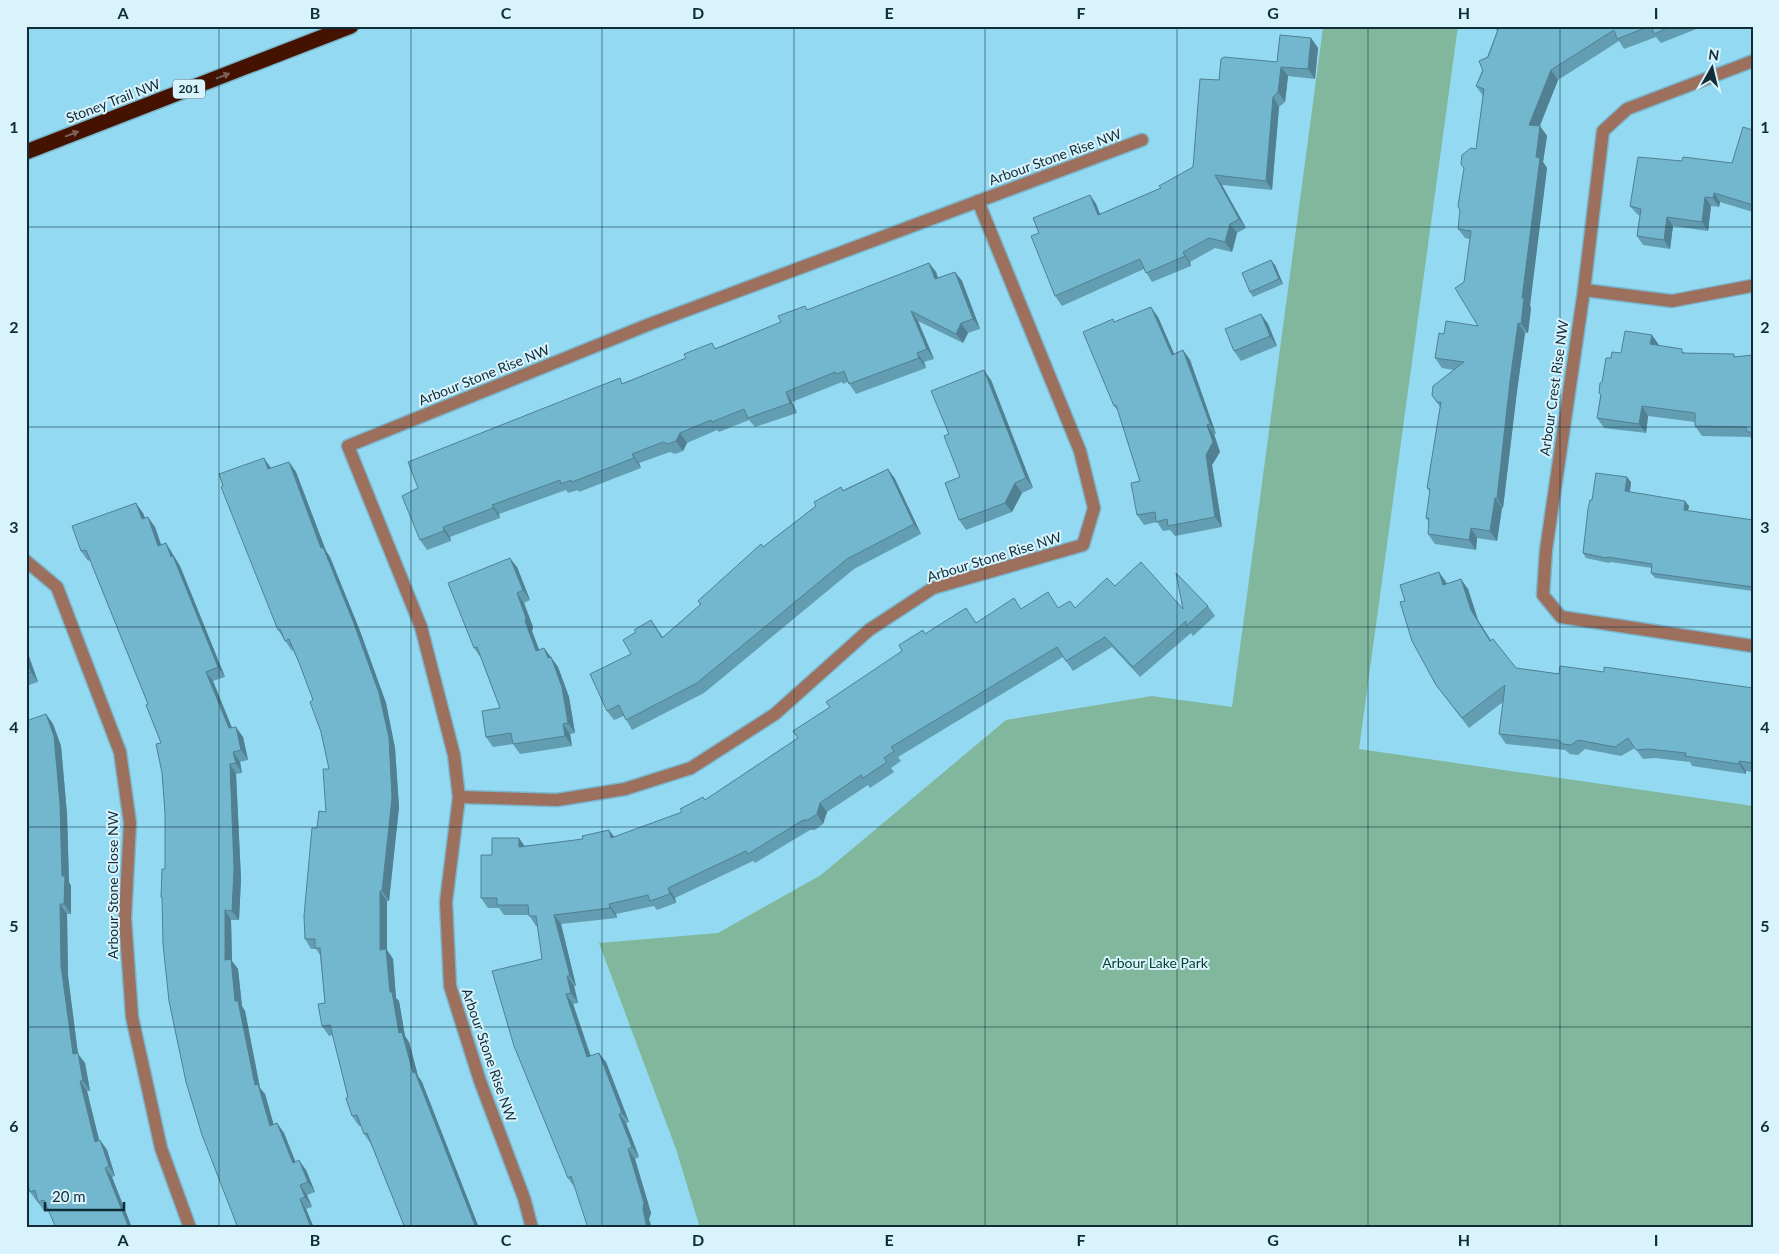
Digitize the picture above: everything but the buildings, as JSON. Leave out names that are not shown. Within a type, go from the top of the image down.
[{"type":"highway","name":"Stoney Trail NW","points":[[26,152],[352,26]]},
{"type":"street","name":"Arbour Crest Rise NW","points":[[1753,61],[1627,109],[1603,131],[1584,290],[1546,550],[1543,594],[1561,617],[1753,646]]},
{"type":"street","name":"Arbour Stone Rise NW","points":[[532,1228],[524,1198],[480,1081],[450,986],[446,902],[459,797],[454,755],[421,627],[348,446],[650,324],[1142,140]]},
{"type":"street","name":"Arbour Stone Rise NW","points":[[459,797],[557,800],[625,789],[691,768],[774,714],[869,630],[933,588],[1083,546],[1094,508],[1080,451],[978,201]]},
{"type":"street","points":[[1584,290],[1672,301],[1751,286]]},
{"type":"street","name":"Arbour Stone Close NW","points":[[26,561],[57,587],[120,752],[130,823],[125,918],[132,1017],[161,1148],[190,1228]]},
{"type":"green space","name":"Arbour Lake Park","points":[[1327,26],[1458,26],[1359,749],[1753,806],[1753,1228],[700,1228],[676,1149],[599,943],[718,933],[821,875],[1006,720],[1152,696],[1232,707],[1323,28]]}]
